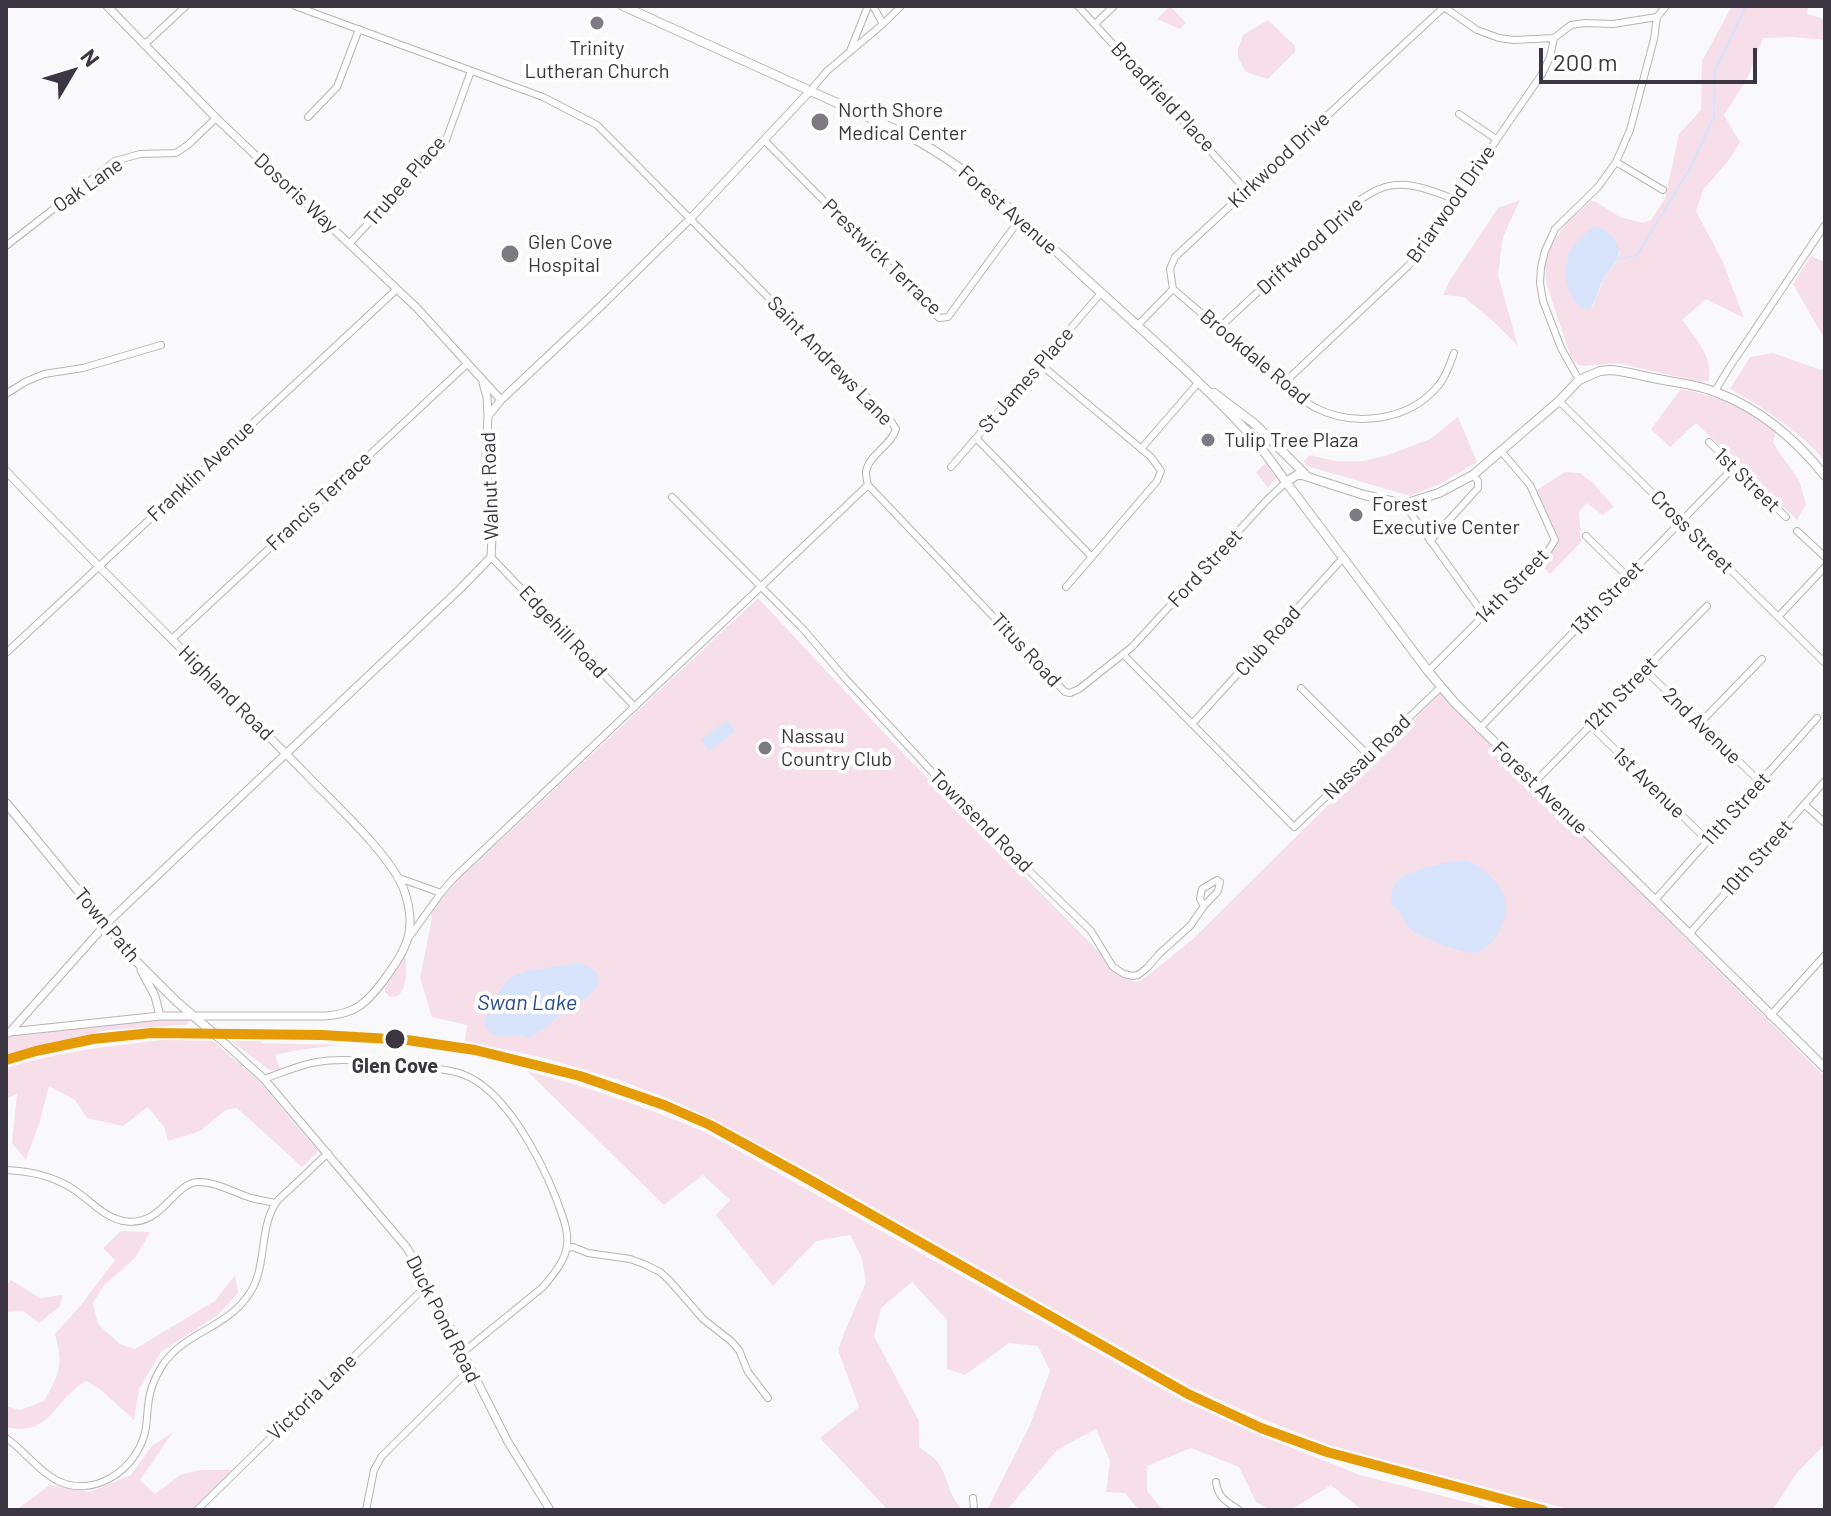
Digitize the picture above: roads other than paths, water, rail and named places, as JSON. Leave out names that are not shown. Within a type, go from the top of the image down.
[{"type":"main road","name":"Forest Avenue","points":[[623,6],[922,142],[963,169],[1020,219],[1247,431],[1428,671],[1479,729],[1825,1068]]},
{"type":"main road","points":[[1286,482],[1297,475],[1309,477],[1404,504],[1439,493],[1473,475],[1579,380],[1610,370],[1715,391],[1769,422],[1795,442],[1825,476]]},
{"type":"main road","points":[[1198,383],[1255,424],[1309,477]]},
{"type":"main road","name":"Town Path","points":[[6,803],[136,961],[216,1035]]},
{"type":"street","name":"Dosoris Way","points":[[107,6],[216,118],[397,289],[501,400]]},
{"type":"street","points":[[144,45],[186,6]]},
{"type":"street","name":"Saint Andrews Lane","points":[[295,6],[543,97],[597,125],[896,429],[893,438],[866,470],[868,485],[441,893],[410,936]]},
{"type":"street","points":[[871,6],[883,24]]},
{"type":"street","points":[[850,51],[871,6]]},
{"type":"street","name":"Walnut Road","points":[[8,1033],[106,924],[491,557],[486,455],[488,416],[691,218],[827,71],[901,6]]},
{"type":"street","name":"Broadfield Place","points":[[1078,6],[1246,190]]},
{"type":"street","points":[[1095,24],[1114,6]]},
{"type":"street","points":[[1445,6],[1477,30],[1514,40],[1554,38],[1571,25],[1613,24],[1657,17]]},
{"type":"street","name":"Kirkwood Drive","points":[[1173,289],[1170,269],[1175,257],[1445,6]]},
{"type":"street","points":[[1579,380],[1567,362],[1543,301],[1541,267],[1555,229],[1598,187],[1616,162],[1630,130],[1657,17],[1666,6]]},
{"type":"street","points":[[308,117],[337,87],[359,29]]},
{"type":"street","name":"Briarwood Drive","points":[[1285,382],[1408,266],[1547,65],[1554,38]]},
{"type":"street","name":"Trubee Place","points":[[350,243],[446,140],[471,71]]},
{"type":"street","points":[[1459,114],[1496,139]]},
{"type":"street","name":"Oak Lane","points":[[6,246],[115,161],[140,154],[176,153],[216,118]]},
{"type":"street","name":"Prestwick Terrace","points":[[765,141],[939,318],[948,317],[1020,219]]},
{"type":"street","points":[[1616,162],[1663,190]]},
{"type":"street","name":"Driftwood Drive","points":[[1221,326],[1365,195],[1381,188],[1405,185],[1421,187],[1454,199]]},
{"type":"street","points":[[1715,391],[1825,225]]},
{"type":"street","name":"Franklin Avenue","points":[[6,653],[397,289]]},
{"type":"street","points":[[1137,326],[1173,289]]},
{"type":"street","name":"Brookdale Road","points":[[1173,289],[1247,346],[1300,398],[1327,412],[1348,418],[1381,418],[1408,409],[1440,384],[1454,353]]},
{"type":"street","name":"St James Place","points":[[951,467],[1101,293]]},
{"type":"street","points":[[6,394],[44,374],[83,368],[161,345]]},
{"type":"street","name":"Francis Terrace","points":[[172,639],[467,364]]},
{"type":"street","points":[[1040,364],[1151,457],[1161,469],[1160,478],[1066,587]]},
{"type":"street","points":[[483,381],[488,416]]},
{"type":"street","points":[[1141,449],[1198,383]]},
{"type":"street","name":"Cross Street","points":[[1559,401],[1825,663]]},
{"type":"street","points":[[976,438],[1092,557]]},
{"type":"street","name":"1st Street","points":[[1709,442],[1786,517]]},
{"type":"street","name":"14th Street","points":[[1428,671],[1548,551],[1555,540],[1530,485],[1501,451]]},
{"type":"street","name":"13th Street","points":[[1479,729],[1734,467]]},
{"type":"street","name":"Highland Road","points":[[6,471],[368,839],[399,878],[407,899],[410,936]]},
{"type":"street","points":[[1430,541],[1478,488],[1478,481],[1473,475]]},
{"type":"street","name":"Ford Street","points":[[1123,654],[1286,482]]},
{"type":"street","name":"Titus Road","points":[[868,485],[1065,692],[1079,689],[1123,654]]},
{"type":"street","points":[[672,497],[762,587]]},
{"type":"street","points":[[1404,504],[1484,615]]},
{"type":"street","points":[[1797,531],[1825,557]]},
{"type":"street","points":[[1586,536],[1628,577]]},
{"type":"street","name":"Edgehill Road","points":[[491,557],[635,707]]},
{"type":"street","name":"Club Road","points":[[1192,724],[1343,558]]},
{"type":"street","points":[[1778,617],[1825,567]]},
{"type":"street","name":"Townsend Road","points":[[762,587],[972,815],[1091,931],[1113,967],[1124,974],[1138,975],[1190,926],[1204,906]]},
{"type":"street","name":"12th Street","points":[[1535,782],[1707,606]]},
{"type":"street","points":[[1123,654],[1192,724]]},
{"type":"street","points":[[1700,723],[1762,659]]},
{"type":"street","name":"2nd Avenue","points":[[1644,669],[1760,782]]},
{"type":"street","name":"Nassau Road","points":[[1192,724],[1294,827],[1441,687]]},
{"type":"street","points":[[1301,688],[1369,756]]},
{"type":"street","name":"11th Street","points":[[1655,900],[1817,718]]},
{"type":"street","name":"1st Avenue","points":[[1590,725],[1708,841]]},
{"type":"street","name":"10th Street","points":[[1689,934],[1825,781]]},
{"type":"street","points":[[1805,805],[1825,823]]},
{"type":"street","points":[[399,878],[441,893]]},
{"type":"street","points":[[8,1033],[160,1016],[325,1016],[347,1013],[355,1010],[376,990],[410,936]]},
{"type":"street","points":[[1770,1016],[1825,955]]},
{"type":"street","points":[[136,961],[155,996],[160,1016]]},
{"type":"street","points":[[216,1035],[212,1028],[215,1021],[230,1015]]},
{"type":"street","name":"Duck Pond Road","points":[[216,1035],[264,1079],[407,1248],[508,1442],[550,1510]]},
{"type":"street","points":[[264,1079],[317,1062],[348,1060],[446,1070],[477,1081],[493,1095],[531,1144],[563,1218],[567,1248],[543,1287],[462,1353]]},
{"type":"street","points":[[6,1438],[43,1471],[63,1483],[91,1485],[120,1473],[137,1452],[145,1435],[148,1401],[161,1367],[182,1344],[236,1311],[250,1294],[259,1273],[267,1226],[275,1203],[328,1153]]},
{"type":"street","points":[[6,1170],[23,1170],[46,1176],[75,1190],[110,1217],[129,1222],[157,1214],[181,1190],[197,1182],[275,1203]]},
{"type":"street","points":[[567,1248],[630,1259],[660,1272],[703,1319],[739,1350],[748,1372],[768,1398]]},
{"type":"street","name":"Victoria Lane","points":[[197,1510],[428,1284]]},
{"type":"street","points":[[366,1510],[374,1470],[382,1456],[470,1369]]},
{"type":"street","points":[[1216,1482],[1221,1498],[1239,1510]]},
{"type":"street","points":[[973,1498],[974,1510]]},
{"type":"water","points":[[1593,226],[1610,235],[1619,253],[1589,310],[1575,302],[1568,285],[1566,266],[1573,247]]},
{"type":"water","points":[[727,720],[735,731],[709,751],[701,740]]},
{"type":"water","points":[[1467,860],[1493,879],[1505,902],[1503,921],[1495,939],[1481,951],[1472,953],[1414,932],[1391,905],[1394,886],[1404,876],[1431,866]]},
{"type":"water","name":"Swan Lake","points":[[577,963],[592,969],[599,983],[587,996],[538,1033],[528,1038],[498,1036],[488,1029],[484,1021],[499,991],[510,978],[526,971]]},
{"type":"waterway","points":[[1617,260],[1637,255],[1690,168],[1714,117],[1715,70],[1746,6]]},
{"type":"place","name":"Trinity Lutheran Church","points":[[597,23]]},
{"type":"place","name":"North Shore Medical Center","points":[[820,122]]},
{"type":"place","name":"Glen Cove Hospital","points":[[510,254]]},
{"type":"place","name":"Tulip Tree Plaza","points":[[1208,440]]},
{"type":"place","name":"Forest Executive Center","points":[[1356,515]]},
{"type":"place","name":"Nassau Country Club","points":[[765,748]]},
{"type":"place","name":"Glen Cove","points":[[395,1039]]}]
